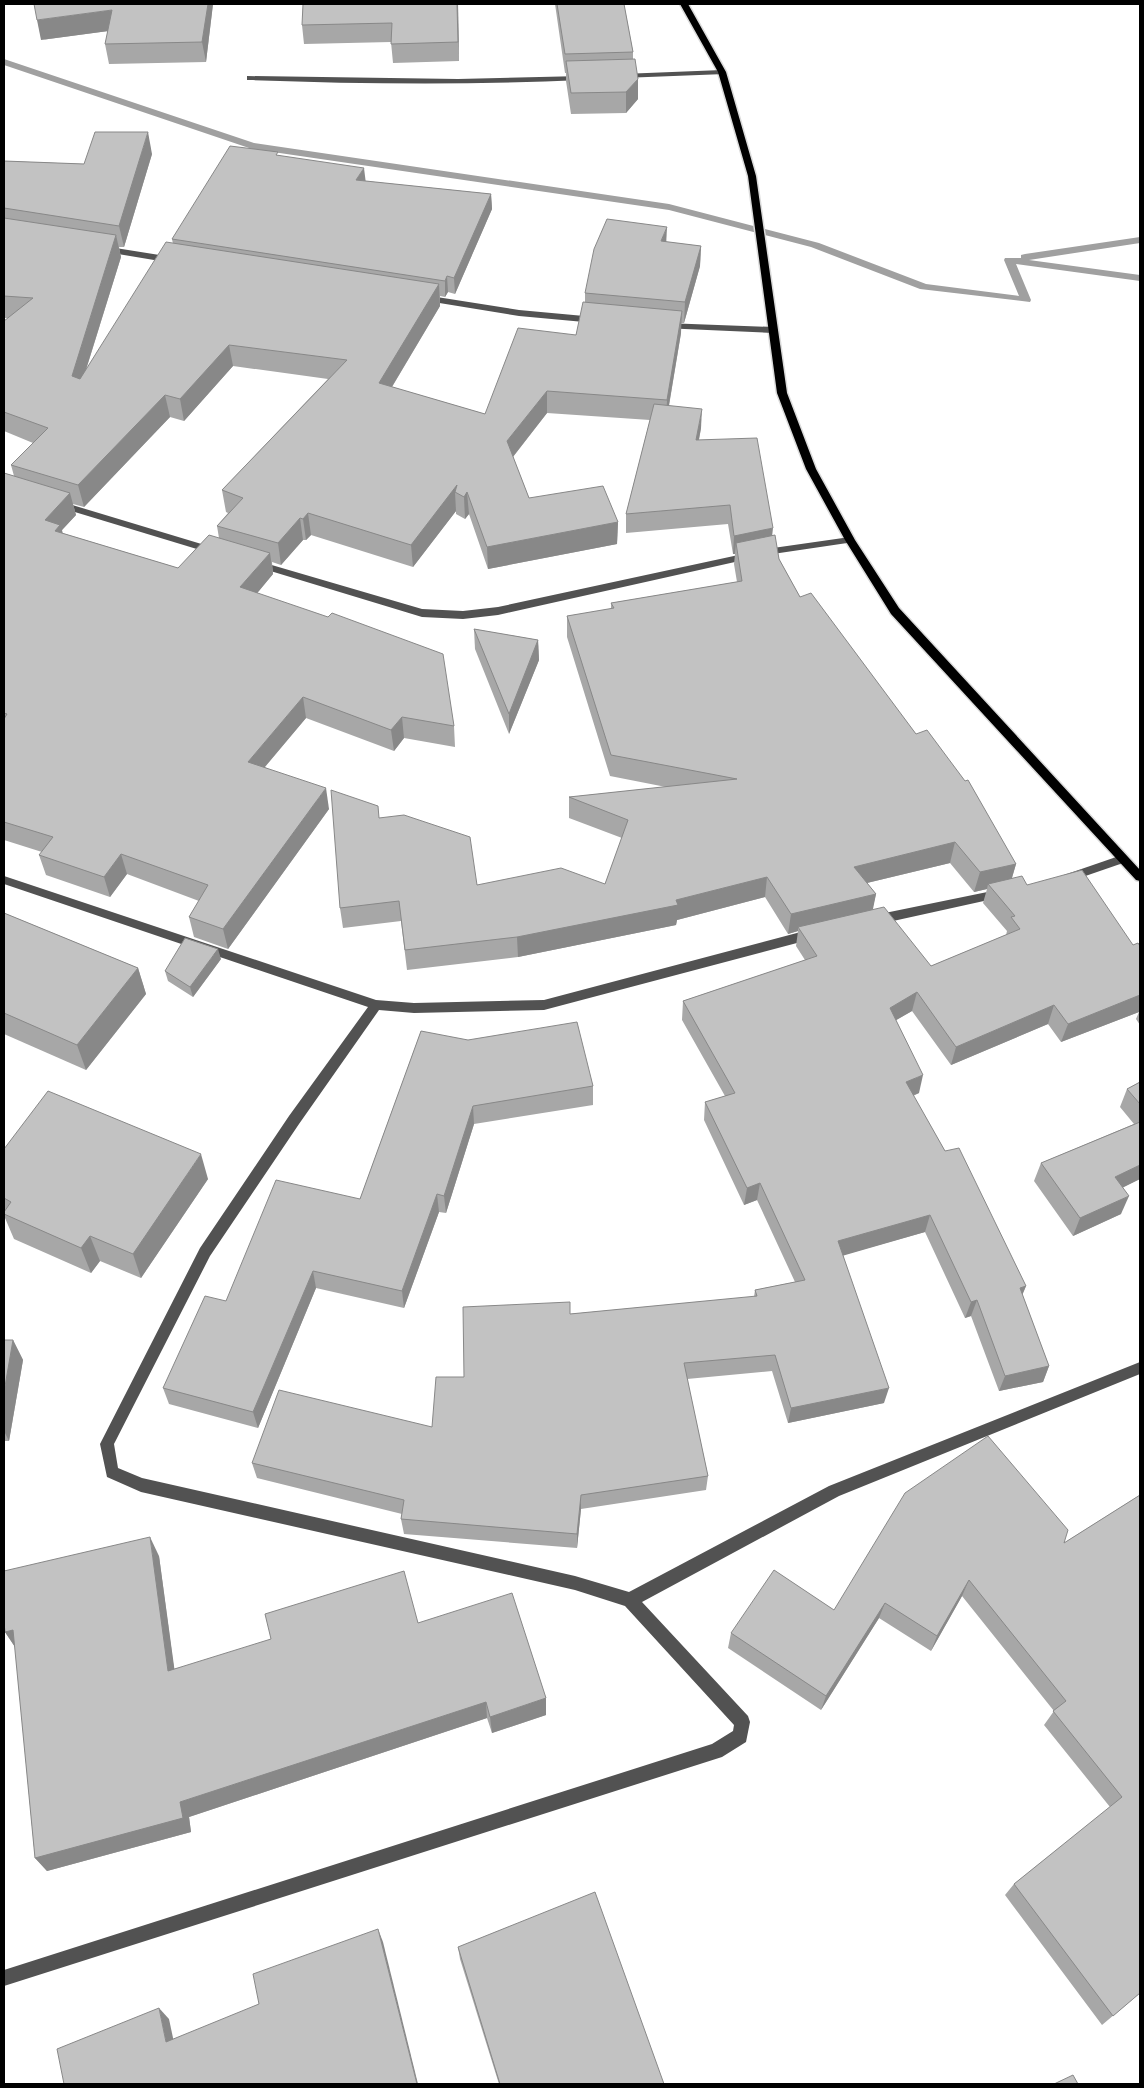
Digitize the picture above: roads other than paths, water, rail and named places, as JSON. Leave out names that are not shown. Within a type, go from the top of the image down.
[{"type":"main road","points":[[684,4],[722,72],[752,176],[782,393],[811,469],[850,540],[896,611],[1140,877]]},
{"type":"street","points":[[613,77],[722,72]]},
{"type":"street","points":[[250,78],[318,81],[533,81],[593,78]]},
{"type":"street","points":[[96,248],[185,262]]},
{"type":"street","points":[[411,296],[519,313],[607,321]]},
{"type":"street","points":[[656,326],[773,330]]},
{"type":"street","points":[[51,502],[222,553]]},
{"type":"street","points":[[251,562],[422,613],[463,615],[498,611],[766,552],[850,540]]},
{"type":"street","points":[[1051,882],[1081,876],[1122,859]]},
{"type":"street","points":[[4,880],[376,1005],[414,1008],[544,1005],[827,931]]},
{"type":"street","points":[[866,922],[1012,890]]},
{"type":"street","points":[[4,1978],[706,1754],[730,1743],[740,1736],[742,1722],[630,1600],[575,1583],[141,1485],[112,1472],[107,1444],[205,1252],[294,1120],[376,1005]]},
{"type":"street","points":[[630,1600],[834,1491],[1140,1368]]},
{"type":"waterway","points":[[4,62],[252,146],[669,207],[815,245],[924,287],[1026,300],[1009,260],[1140,278]]},
{"type":"waterway","points":[[1025,257],[1140,240]]}]
